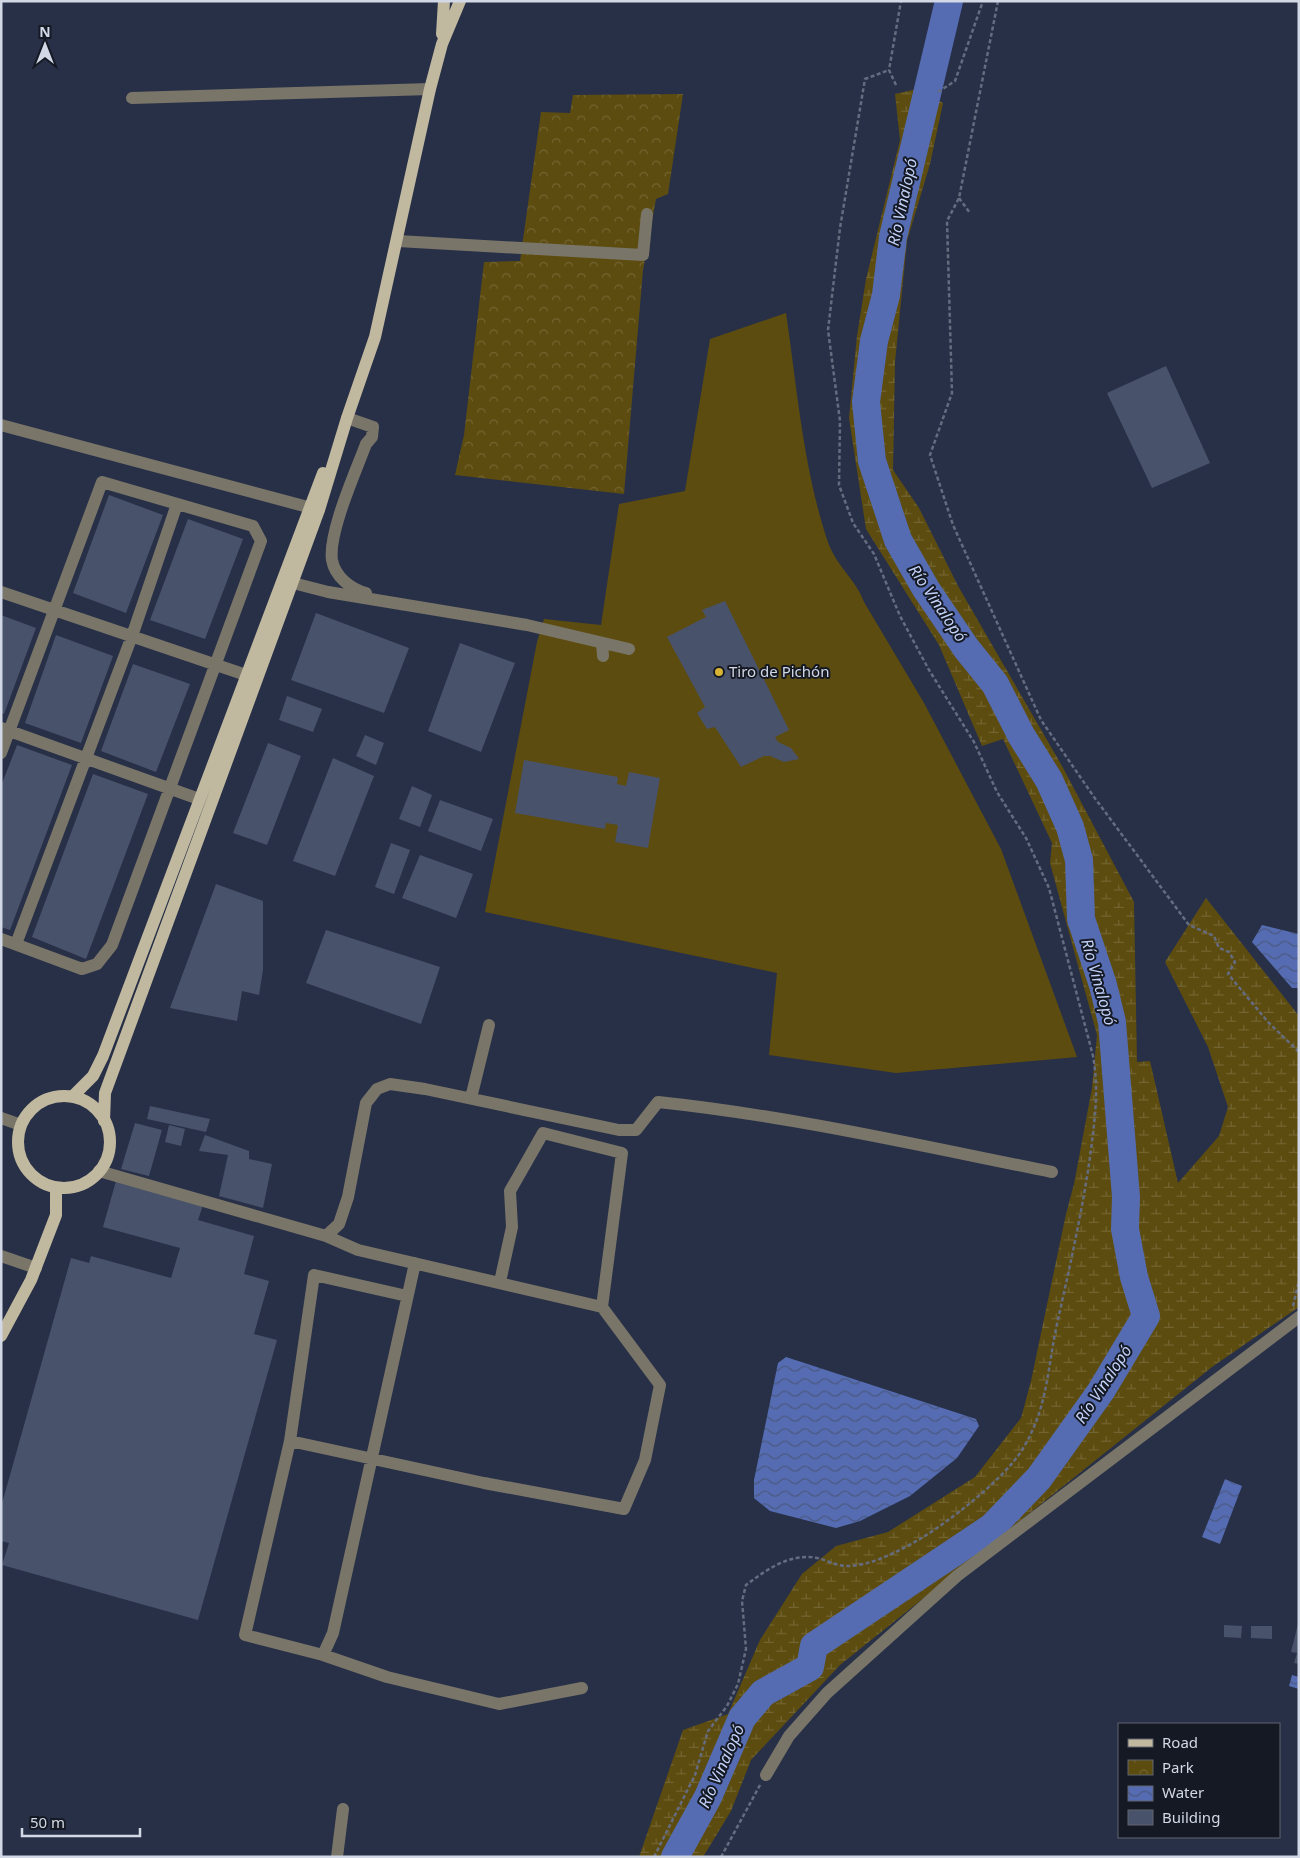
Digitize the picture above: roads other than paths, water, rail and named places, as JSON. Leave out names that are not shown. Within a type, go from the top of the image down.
[{"type":"main road","points":[[442,44],[444,1]]},
{"type":"main road","points":[[72,1097],[93,1076],[103,1056],[246,675],[314,509],[376,337],[430,89],[442,44],[460,1]]},
{"type":"main road","points":[[104,1121],[91,1105],[72,1097],[50,1098],[39,1103],[31,1110],[21,1125],[17,1139],[19,1154],[26,1169],[35,1179],[56,1188],[80,1185],[99,1171],[105,1163],[110,1146],[104,1121],[105,1093],[293,582],[314,509]]},
{"type":"main road","points":[[1,1336],[36,1268],[56,1215],[56,1188]]},
{"type":"street","points":[[132,98],[430,89]]},
{"type":"street","points":[[398,241],[643,255],[647,214]]},
{"type":"street","points":[[347,418],[373,427],[372,437],[366,444],[337,526],[332,543],[332,560],[346,583],[359,591],[400,602]]},
{"type":"street","points":[[1,424],[314,509]]},
{"type":"street","points":[[1,753],[5,730],[55,610],[102,482],[253,526],[261,541],[112,945],[97,964],[82,970],[1,939]]},
{"type":"street","points":[[16,944],[132,636],[177,504]]},
{"type":"street","points":[[293,582],[328,592],[485,612],[629,649]]},
{"type":"street","points":[[1,592],[246,675]]},
{"type":"street","points":[[602,643],[603,656]]},
{"type":"street","points":[[5,730],[169,790],[199,799]]},
{"type":"street","points":[[471,1098],[490,1025]]},
{"type":"street","points":[[326,1236],[339,1224],[348,1197],[366,1103],[377,1089],[390,1084],[471,1098],[619,1130],[636,1130],[658,1102],[701,1106],[836,1129],[1052,1172]]},
{"type":"street","points":[[1,1118],[21,1125]]},
{"type":"street","points":[[500,1282],[512,1228],[510,1191],[543,1133],[622,1153],[602,1307]]},
{"type":"street","points":[[99,1171],[326,1236],[358,1250],[602,1307],[660,1385],[645,1460],[624,1509],[484,1483],[290,1442]]},
{"type":"street","points":[[1,1256],[36,1268]]},
{"type":"street","points":[[322,1655],[333,1633],[415,1263]]},
{"type":"street","points":[[408,1296],[314,1275],[290,1442],[245,1636],[322,1655],[386,1677],[499,1704],[582,1688]]},
{"type":"street","points":[[766,1775],[789,1736],[827,1693],[957,1576],[1299,1317]]},
{"type":"street","points":[[337,1857],[343,1810]]},
{"type":"water","points":[[1262,925],[1299,934],[1299,988],[1292,988],[1252,942]]},
{"type":"water","points":[[786,1357],[976,1419],[979,1426],[957,1458],[910,1496],[860,1521],[836,1528],[770,1511],[754,1498],[754,1480],[778,1363]]},
{"type":"water","points":[[1225,1479],[1242,1486],[1220,1544],[1202,1537]]},
{"type":"water","points":[[1292,1675],[1299,1677],[1299,1689],[1289,1686]]},
{"type":"waterway","name":"Río Vinalopó","points":[[675,1857],[708,1797],[742,1718],[763,1693],[810,1667],[814,1646],[992,1527],[1039,1478],[1101,1391],[1146,1316],[1134,1277],[1125,1229],[1126,1197],[1112,1022],[1103,985],[1081,919],[1079,860],[1070,827],[1049,780],[1021,735],[995,684],[966,648],[926,589],[898,540],[872,461],[866,402],[874,341],[886,295],[893,237],[949,1]]},
{"type":"place","name":"Tiro de Pichón","points":[[719,672]]}]
